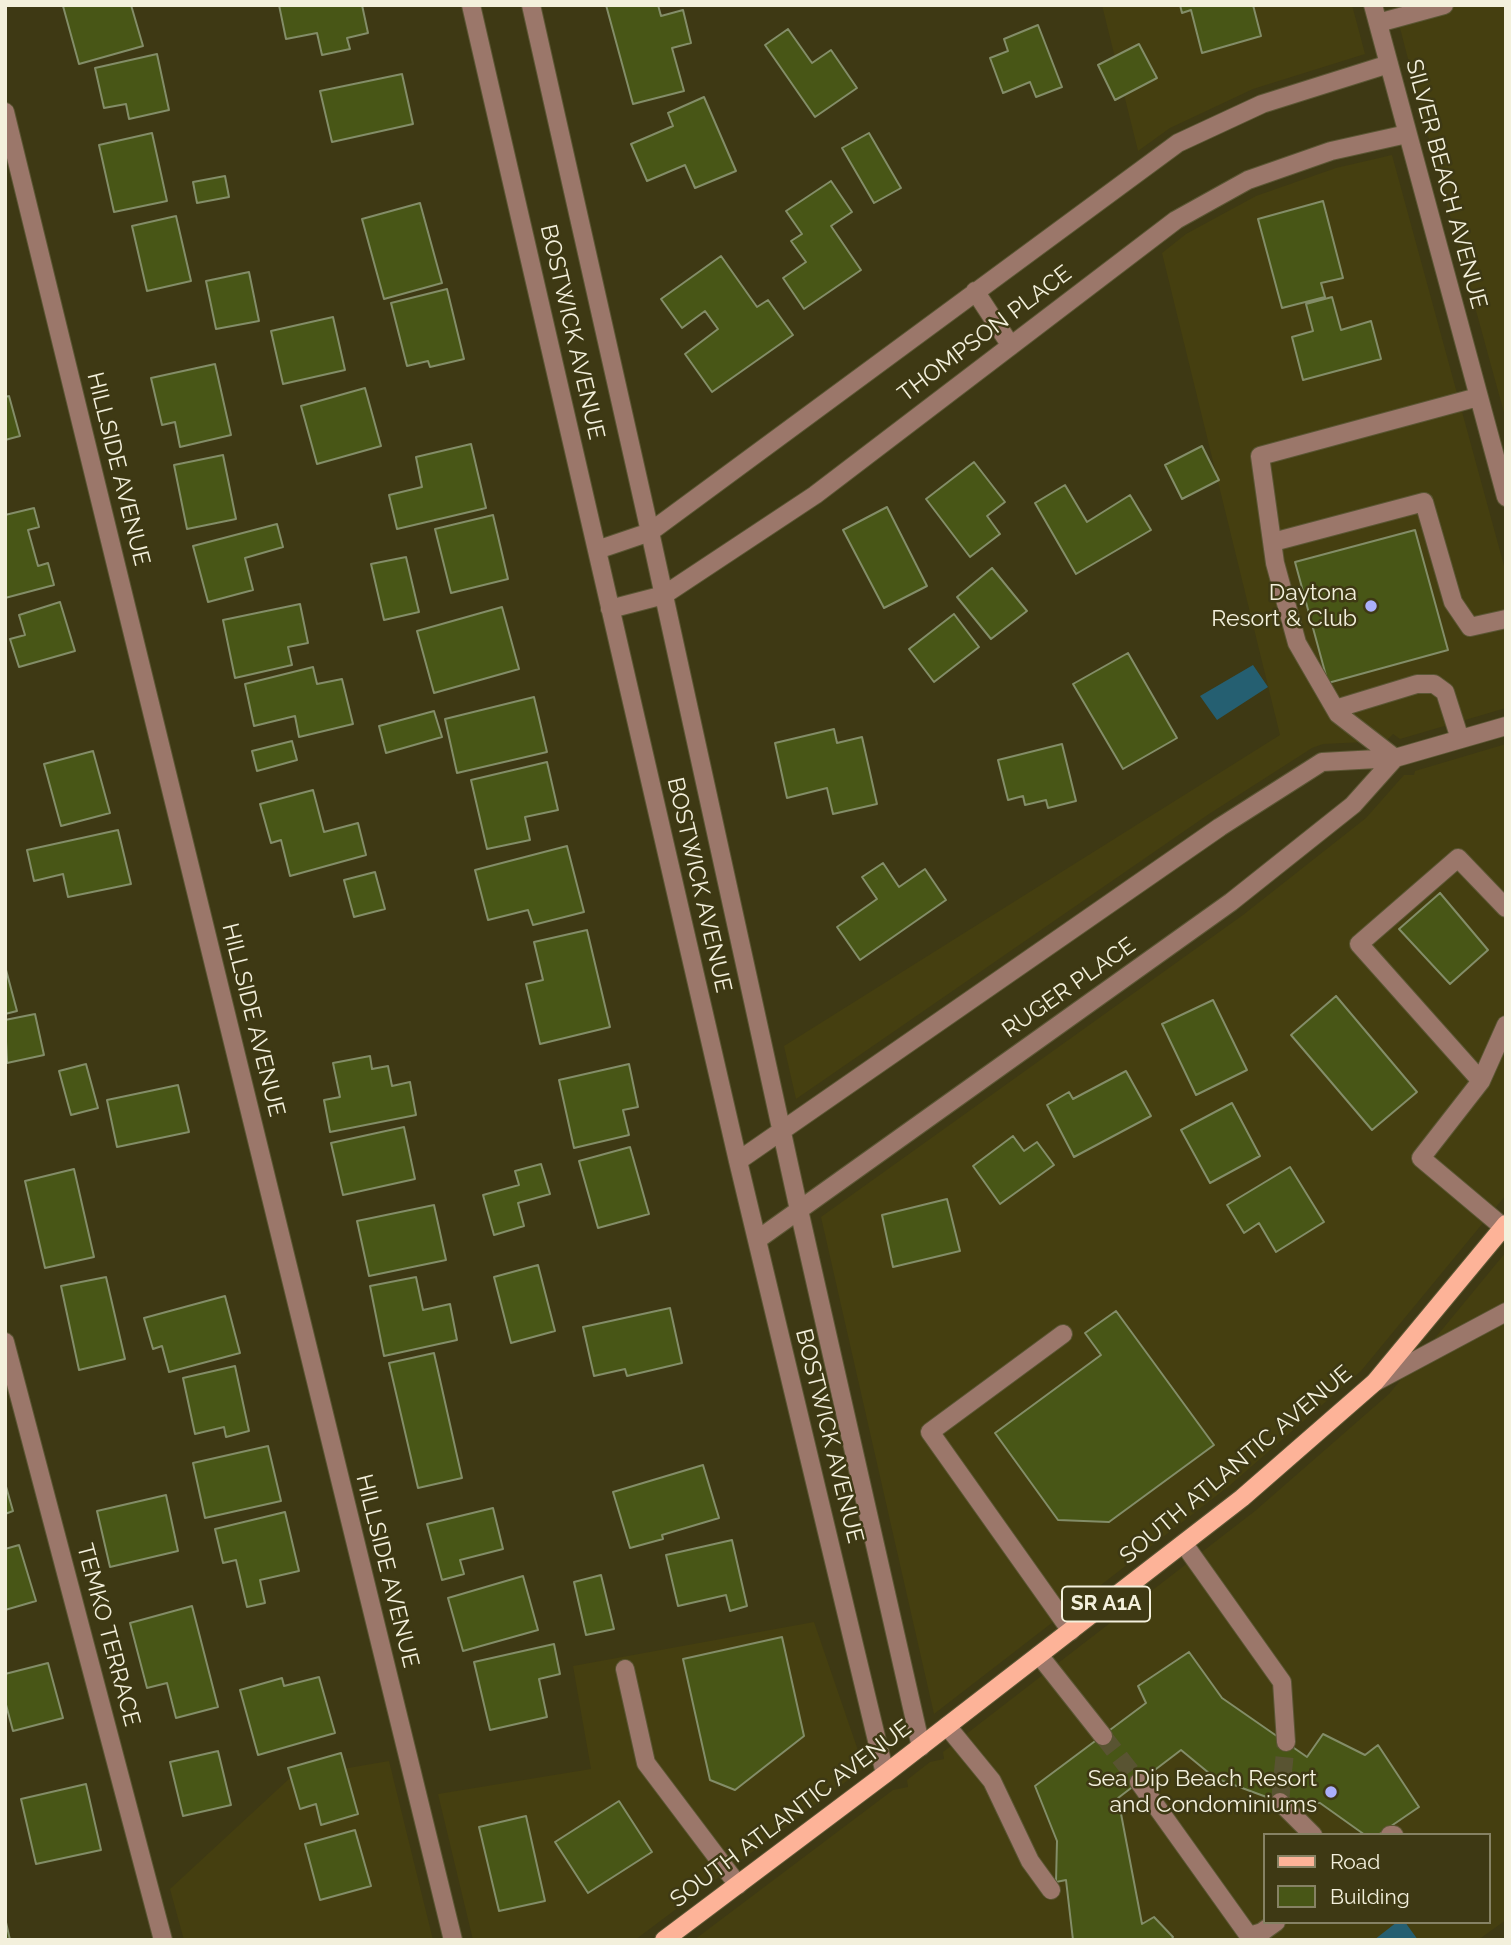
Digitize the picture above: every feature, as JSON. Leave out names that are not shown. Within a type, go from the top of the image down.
[{"type":"main road","name":"SOUTH ATLANTIC AVENUE","points":[[664,1940],[886,1774],[1242,1498],[1376,1382],[1504,1225]]},
{"type":"street","name":"BOSTWICK AVENUE","points":[[471,5],[738,1161],[886,1774]]},
{"type":"street","name":"BOSTWICK AVENUE","points":[[531,5],[921,1746]]},
{"type":"street","name":"SILVER BEACH AVENUE","points":[[1373,5],[1506,497]]},
{"type":"street","points":[[1378,23],[1444,5]]},
{"type":"street","name":"THOMPSON PLACE","points":[[597,551],[650,532],[1178,143],[1262,104],[1389,64]]},
{"type":"street","name":"HILLSIDE AVENUE","points":[[5,112],[453,1940]]},
{"type":"street","name":"THOMPSON PLACE","points":[[610,609],[664,595],[815,495],[1176,220],[1248,180],[1331,151],[1407,134]]},
{"type":"street","points":[[975,291],[1011,346]]},
{"type":"street","points":[[1395,758],[1338,713],[1297,643],[1275,564],[1260,456],[1478,397]]},
{"type":"street","points":[[1273,542],[1424,502],[1453,602],[1464,619],[1470,627],[1506,619]]},
{"type":"street","points":[[1335,709],[1417,684],[1434,684],[1446,692],[1460,740]]},
{"type":"street","name":"RUGER PLACE","points":[[738,1161],[1220,827],[1322,762],[1395,758],[1506,726]]},
{"type":"street","name":"RUGER PLACE","points":[[757,1240],[1231,902],[1353,805],[1395,758]]},
{"type":"street","points":[[1481,1081],[1359,944],[1458,858],[1506,908]]},
{"type":"street","points":[[1504,1225],[1421,1158],[1481,1081],[1506,1025]]},
{"type":"street","points":[[1376,1382],[1506,1312]]},
{"type":"street","points":[[1063,1334],[930,1432],[1071,1631]]},
{"type":"street","name":"TEMKO TERRACE","points":[[5,1342],[163,1940]]},
{"type":"street","points":[[1184,1544],[1282,1682],[1286,1742]]},
{"type":"street","points":[[1040,1655],[1103,1736]]},
{"type":"street","points":[[625,1668],[646,1763],[738,1885]]},
{"type":"street","points":[[947,1726],[992,1781],[1030,1861],[1051,1890]]},
{"type":"street","points":[[1139,1782],[1249,1936],[1262,1932],[1273,1924]]},
{"type":"street","points":[[1280,1802],[1311,1833]]},
{"type":"shaded area","points":[[1102,5],[1352,5],[1365,54],[1253,89],[1170,128],[1138,151]]},
{"type":"shaded area","points":[[1394,5],[1506,5],[1506,420],[1426,128]]},
{"type":"shaded area","points":[[1392,155],[1506,573],[1506,708],[1400,739],[1393,734],[1386,741],[1323,744],[1312,748],[1209,814],[796,1099],[784,1046],[1280,735],[1162,253],[1186,234],[1256,196],[1336,168]]},
{"type":"shaded area","points":[[1506,744],[1506,1195],[1361,1371],[1229,1486],[934,1714],[821,1217],[1243,915],[1366,818],[1404,775],[1414,775],[1415,771]]},
{"type":"shaded area","points":[[1506,1252],[1506,1920],[1478,1940],[694,1940],[893,1790],[908,1787],[907,1780],[930,1762],[944,1759],[943,1752],[1255,1511],[1389,1394]]},
{"type":"shaded area","points":[[814,1622],[864,1768],[635,1940],[473,1940],[438,1794],[591,1769],[573,1666]]},
{"type":"shaded area","points":[[389,1761],[433,1940],[184,1940],[170,1889],[290,1778]]},
{"type":"water","points":[[1253,665],[1268,687],[1217,720],[1200,696]]},
{"type":"water","points":[[1394,1924],[1406,1924],[1418,1940],[1374,1940]]},
{"type":"building","points":[[131,5],[143,46],[79,64],[63,6]]},
{"type":"building","points":[[279,5],[362,5],[368,33],[347,38],[350,49],[322,55],[317,33],[286,39]]},
{"type":"building","points":[[606,5],[658,5],[661,16],[683,10],[691,43],[672,48],[684,91],[633,104]]},
{"type":"building","points":[[1180,5],[1253,5],[1261,36],[1202,53],[1191,10],[1182,13]]},
{"type":"building","points":[[1038,25],[1062,87],[1036,97],[1030,82],[1003,93],[990,58],[1008,51],[1004,39]]},
{"type":"building","points":[[788,29],[812,63],[831,50],[857,88],[815,117],[765,45]]},
{"type":"building","points":[[1139,44],[1157,78],[1115,100],[1098,65]]},
{"type":"building","points":[[157,54],[169,110],[129,119],[126,104],[104,108],[95,68]]},
{"type":"building","points":[[402,74],[413,124],[332,142],[320,91]]},
{"type":"building","points":[[704,97],[736,171],[695,188],[685,165],[647,181],[631,144],[673,126],[668,113]]},
{"type":"building","points":[[152,133],[167,201],[114,212],[99,145]]},
{"type":"building","points":[[869,133],[901,188],[874,203],[842,148]]},
{"type":"building","points":[[225,176],[229,197],[197,203],[193,182]]},
{"type":"building","points":[[831,181],[852,212],[831,226],[861,270],[804,309],[783,278],[806,262],[791,241],[802,234],[786,211]]},
{"type":"building","points":[[1323,201],[1343,278],[1321,283],[1325,297],[1282,308],[1258,219]]},
{"type":"building","points":[[420,203],[442,283],[384,299],[362,219]]},
{"type":"building","points":[[176,216],[191,281],[147,291],[132,226]]},
{"type":"building","points":[[721,256],[757,307],[768,300],[793,335],[712,392],[685,354],[718,329],[705,311],[682,328],[661,299]]},
{"type":"building","points":[[249,272],[259,321],[216,329],[206,281]]},
{"type":"building","points":[[447,289],[464,359],[430,367],[428,361],[407,366],[391,303]]},
{"type":"building","points":[[1332,297],[1341,330],[1371,321],[1381,359],[1303,380],[1292,337],[1313,331],[1306,304]]},
{"type":"building","points":[[333,317],[345,370],[283,384],[271,331]]},
{"type":"building","points":[[215,364],[231,435],[180,447],[175,422],[162,425],[151,378]]},
{"type":"building","points":[[365,388],[381,446],[317,464],[301,406]]},
{"type":"building","points":[[9,396],[20,436],[5,440],[5,397]]},
{"type":"building","points":[[471,444],[486,508],[397,529],[389,495],[422,487],[416,457]]},
{"type":"building","points":[[1202,446],[1219,480],[1182,499],[1165,465]]},
{"type":"building","points":[[223,455],[236,519],[187,529],[174,465]]},
{"type":"building","points":[[974,462],[1005,502],[987,516],[1000,534],[970,557],[926,499]]},
{"type":"building","points":[[1065,485],[1087,522],[1130,495],[1151,530],[1076,574],[1035,503]]},
{"type":"building","points":[[887,507],[927,586],[884,608],[843,530]]},
{"type":"building","points":[[34,508],[39,527],[28,530],[38,566],[48,563],[54,585],[5,598],[5,515]]},
{"type":"building","points":[[493,515],[508,579],[451,593],[435,529]]},
{"type":"building","points":[[277,524],[283,547],[245,558],[253,590],[208,602],[193,546]]},
{"type":"building","name":"Daytona Resort & Club","points":[[1415,530],[1448,650],[1328,683],[1295,562]]},
{"type":"building","points":[[406,557],[419,612],[384,620],[371,564]]},
{"type":"building","points":[[992,568],[1027,611],[991,639],[957,597]]},
{"type":"building","points":[[60,602],[75,651],[19,667],[10,639],[25,635],[19,615]]},
{"type":"building","points":[[300,604],[308,643],[288,647],[292,665],[235,678],[223,620]]},
{"type":"building","points":[[502,607],[519,669],[434,693],[417,631]]},
{"type":"building","points":[[954,614],[979,647],[934,682],[909,649]]},
{"type":"building","points":[[1128,653],[1177,738],[1123,769],[1073,684]]},
{"type":"building","points":[[313,667],[317,684],[342,679],[353,724],[299,737],[295,716],[254,726],[245,684]]},
{"type":"building","points":[[534,697],[547,752],[457,773],[445,719]]},
{"type":"building","points":[[434,711],[442,737],[386,753],[379,726]]},
{"type":"building","points":[[834,729],[837,743],[862,737],[877,804],[833,814],[827,788],[787,798],[775,743]]},
{"type":"building","points":[[292,741],[297,760],[257,771],[252,751]]},
{"type":"building","points":[[1062,744],[1076,801],[1048,808],[1046,800],[1025,805],[1023,796],[1008,800],[998,760]]},
{"type":"building","points":[[93,751],[110,813],[61,826],[44,764]]},
{"type":"building","points":[[547,762],[558,810],[525,817],[530,840],[487,849],[471,780]]},
{"type":"building","points":[[313,790],[324,832],[358,823],[366,855],[290,876],[281,840],[271,843],[260,804]]},
{"type":"building","points":[[118,830],[131,884],[68,897],[63,874],[34,881],[27,850]]},
{"type":"building","points":[[567,846],[584,912],[533,925],[528,910],[488,920],[475,870]]},
{"type":"building","points":[[883,863],[899,887],[925,869],[946,900],[860,960],[837,927],[877,899],[862,877]]},
{"type":"building","points":[[375,872],[385,909],[354,917],[344,880]]},
{"type":"building","points":[[1440,893],[1488,950],[1450,984],[1399,929]]},
{"type":"building","points":[[587,930],[610,1027],[540,1044],[526,984],[543,980],[534,942]]},
{"type":"building","points":[[5,966],[17,1011],[5,1014]]},
{"type":"building","points":[[1336,996],[1417,1092],[1372,1130],[1291,1035]]},
{"type":"building","points":[[1213,1000],[1247,1070],[1196,1095],[1162,1024]]},
{"type":"building","points":[[35,1014],[44,1055],[7,1063],[5,1020]]},
{"type":"building","points":[[370,1056],[372,1069],[388,1066],[392,1086],[410,1082],[416,1115],[330,1132],[324,1100],[340,1097],[333,1063]]},
{"type":"building","points":[[86,1064],[98,1108],[71,1115],[59,1071]]},
{"type":"building","points":[[629,1064],[638,1107],[623,1110],[629,1135],[574,1148],[559,1080]]},
{"type":"building","points":[[1126,1071],[1151,1116],[1074,1157],[1047,1105],[1069,1092],[1073,1099]]},
{"type":"building","points":[[178,1085],[189,1132],[117,1147],[107,1100]]},
{"type":"building","points":[[1232,1103],[1260,1156],[1210,1183],[1181,1130]]},
{"type":"building","points":[[404,1127],[415,1179],[343,1195],[331,1143]]},
{"type":"building","points":[[1013,1136],[1024,1151],[1037,1142],[1054,1165],[1000,1204],[973,1166]]},
{"type":"building","points":[[630,1147],[649,1214],[598,1228],[579,1161]]},
{"type":"building","points":[[541,1164],[550,1194],[518,1203],[524,1226],[494,1235],[483,1195],[519,1185],[515,1171]]},
{"type":"building","points":[[1290,1167],[1324,1222],[1276,1252],[1259,1223],[1244,1233],[1227,1205]]},
{"type":"building","points":[[74,1169],[94,1257],[45,1268],[25,1181]]},
{"type":"building","points":[[947,1199],[960,1251],[893,1267],[882,1215]]},
{"type":"building","points":[[434,1205],[446,1260],[369,1276],[357,1221]]},
{"type":"building","points":[[538,1265],[555,1331],[511,1343],[494,1277]]},
{"type":"building","points":[[106,1277],[125,1359],[79,1370],[61,1286]]},
{"type":"building","points":[[416,1277],[423,1310],[450,1304],[457,1340],[384,1356],[370,1286]]},
{"type":"building","points":[[225,1296],[240,1353],[169,1372],[162,1346],[153,1349],[144,1318]]},
{"type":"building","points":[[670,1308],[682,1363],[627,1376],[625,1369],[594,1376],[583,1327]]},
{"type":"building","points":[[1116,1311],[1214,1445],[1109,1522],[1058,1520],[995,1433],[1101,1355],[1085,1333]]},
{"type":"building","points":[[434,1353],[462,1478],[418,1488],[389,1363]]},
{"type":"building","points":[[235,1366],[249,1431],[226,1437],[224,1427],[195,1434],[183,1378]]},
{"type":"building","points":[[268,1446],[281,1501],[205,1518],[193,1463]]},
{"type":"building","points":[[703,1465],[719,1518],[630,1548],[613,1492]]},
{"type":"building","points":[[5,1483],[13,1511],[5,1514]]},
{"type":"building","points":[[166,1495],[178,1551],[110,1567],[97,1511]]},
{"type":"building","points":[[493,1508],[503,1549],[460,1560],[464,1574],[442,1580],[427,1524]]},
{"type":"building","points":[[285,1512],[299,1571],[260,1580],[265,1603],[247,1607],[236,1560],[223,1563],[215,1529]]},
{"type":"building","points":[[732,1540],[747,1606],[730,1611],[726,1595],[678,1606],[666,1555]]},
{"type":"building","points":[[19,1545],[36,1601],[5,1610],[5,1549]]},
{"type":"building","points":[[601,1575],[614,1629],[586,1635],[574,1582]]},
{"type":"building","points":[[523,1576],[538,1630],[463,1651],[448,1598]]},
{"type":"building","points":[[192,1606],[218,1707],[176,1718],[167,1683],[147,1688],[130,1623]]},
{"type":"building","points":[[782,1637],[804,1736],[735,1790],[710,1780],[683,1659]]},
{"type":"building","points":[[554,1644],[560,1674],[539,1679],[547,1717],[490,1730],[474,1662]]},
{"type":"building","name":"Sea Dip Beach Resort and Condominiums","points":[[1189,1652],[1222,1698],[1307,1757],[1323,1734],[1365,1755],[1378,1745],[1419,1807],[1381,1833],[1362,1833],[1320,1803],[1280,1802],[1215,1778],[1181,1750],[1118,1798],[1142,1924],[1154,1917],[1173,1937],[1171,1940],[1073,1940],[1066,1880],[1056,1882],[1057,1841],[1035,1786],[1146,1703],[1138,1686]]},
{"type":"building","points":[[48,1663],[63,1718],[13,1731],[5,1701],[5,1674]]},
{"type":"building","points":[[319,1677],[335,1733],[258,1755],[240,1690],[282,1678],[284,1686]]},
{"type":"building","points":[[218,1751],[231,1805],[183,1816],[170,1762]]},
{"type":"building","points":[[341,1753],[358,1814],[321,1825],[316,1804],[300,1809],[288,1768]]},
{"type":"building","points":[[86,1784],[101,1850],[36,1864],[21,1799]]},
{"type":"building","points":[[619,1801],[652,1852],[588,1893],[555,1842]]},
{"type":"building","points":[[526,1816],[545,1901],[499,1911],[479,1827]]},
{"type":"building","points":[[355,1830],[371,1886],[320,1900],[305,1844]]},
{"type":"building","points":[[5,1918],[10,1940],[5,1940]]},
{"type":"tunnel","points":[[1103,1736],[1139,1782]]},
{"type":"tunnel","points":[[1280,1802],[1286,1742]]},
{"type":"place","name":"Daytona Resort & Club","points":[[1371,606]]},
{"type":"place","name":"Sea Dip Beach Resort and Condominiums","points":[[1331,1792]]}]
